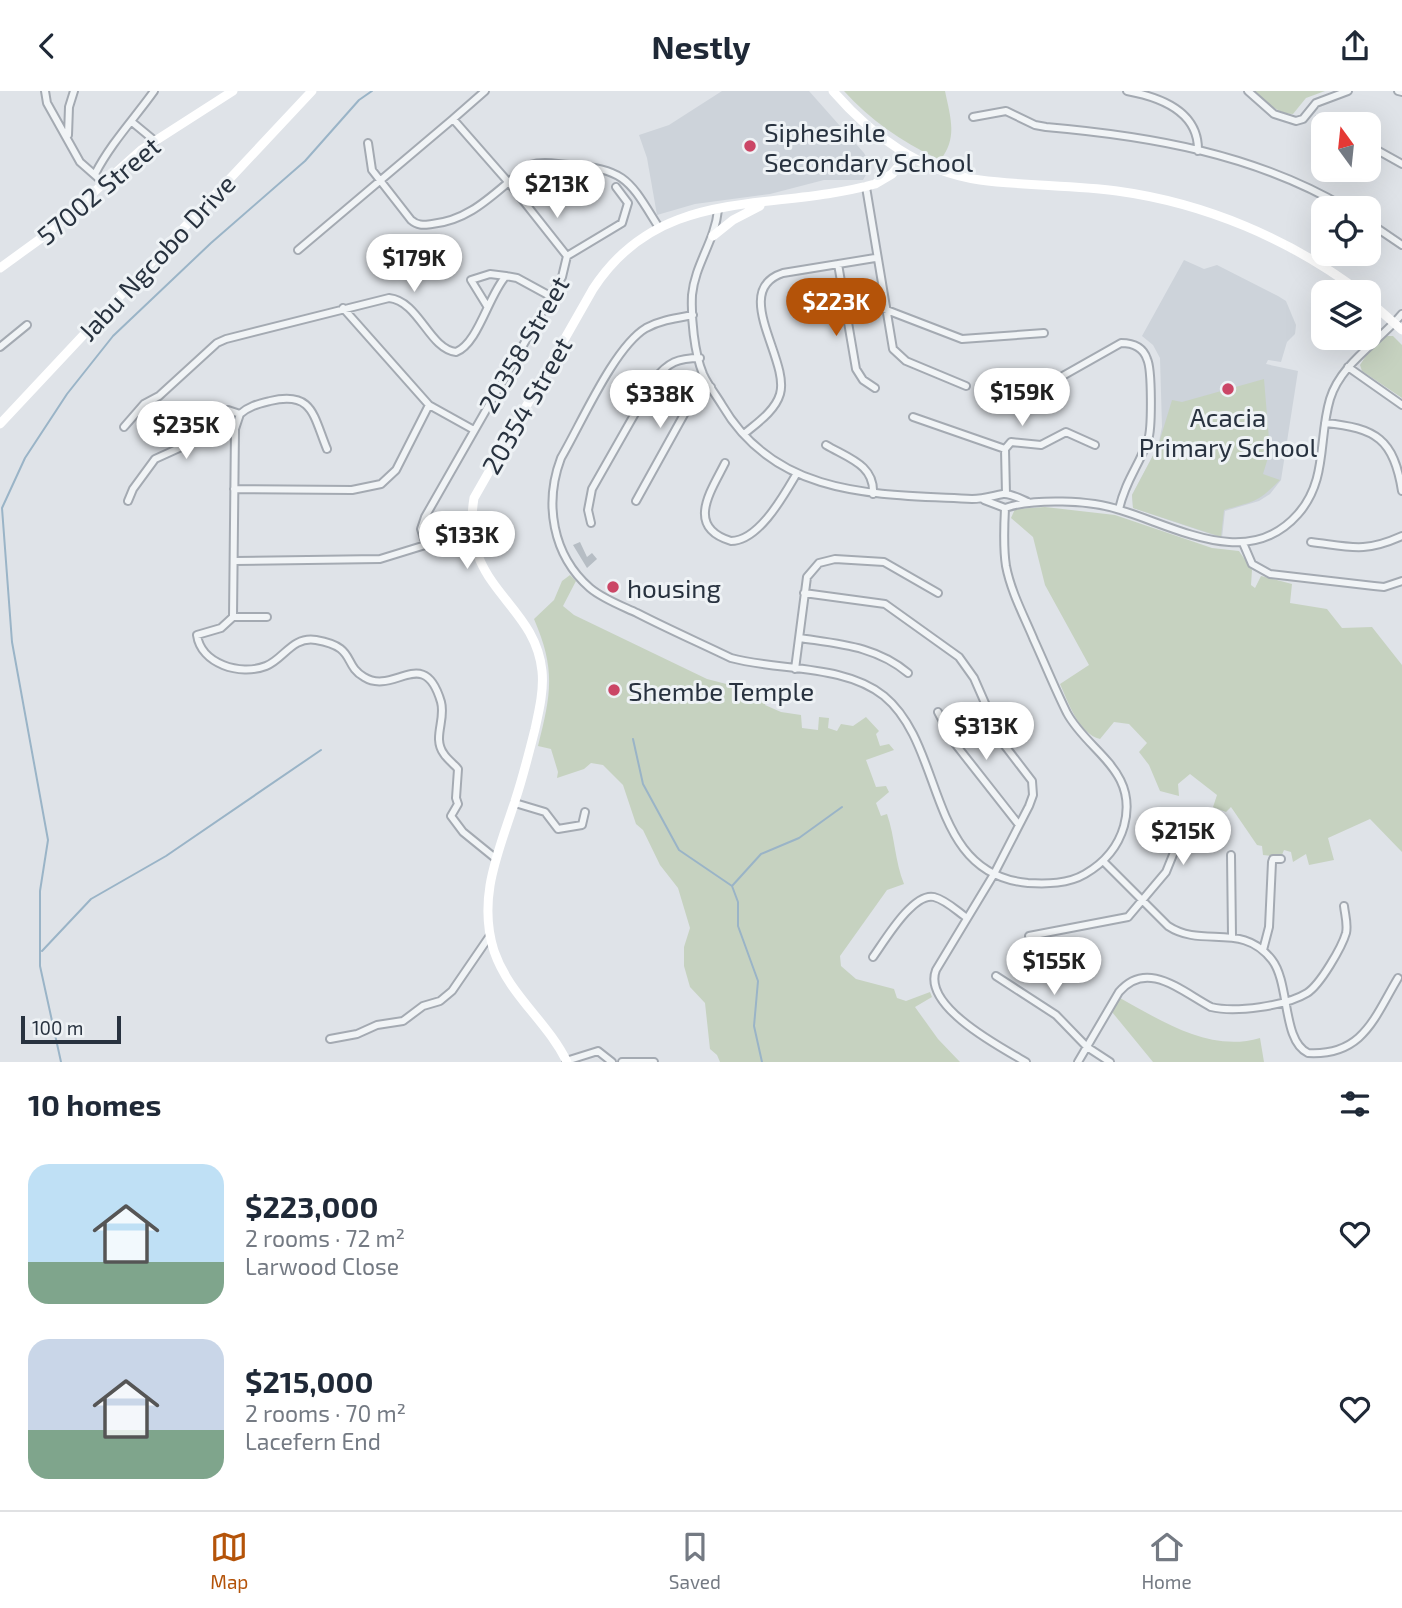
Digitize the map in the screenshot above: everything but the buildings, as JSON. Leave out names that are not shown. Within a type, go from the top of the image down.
[{"type":"street","points":[[45,91],[47,103],[80,162],[105,184]]},
{"type":"street","points":[[68,137],[69,107],[74,91]]},
{"type":"street","points":[[94,174],[107,150],[132,122],[154,91]]},
{"type":"street","name":"57002 Street","points":[[0,268],[47,234],[155,141],[233,91]]},
{"type":"street","name":"Jabu Ngcobo Drive","points":[[0,424],[312,91]]},
{"type":"street","points":[[298,250],[485,91]]},
{"type":"street","points":[[834,91],[868,127],[908,155],[954,175],[979,180],[1117,191],[1196,209],[1270,237],[1340,280]]},
{"type":"street","points":[[1127,91],[1163,99],[1176,107],[1194,131],[1198,151]]},
{"type":"street","points":[[1248,91],[1274,114],[1296,121],[1303,119],[1316,103],[1348,91]]},
{"type":"street","points":[[973,117],[1012,112],[1035,125],[1122,134],[1198,151],[1279,174],[1322,196]]},
{"type":"street","name":"20358 Street","points":[[426,545],[421,529],[425,517],[566,271],[568,256],[453,119]]},
{"type":"street","points":[[132,122],[155,141]]},
{"type":"street","points":[[368,143],[372,170],[411,220],[420,225],[441,223],[472,212],[536,163],[604,167],[628,181],[658,226]]},
{"type":"street","points":[[1381,152],[1402,164]]},
{"type":"street","points":[[908,155],[892,174],[866,187],[890,342],[896,353],[906,361],[966,386]]},
{"type":"street","points":[[568,256],[619,227],[628,201],[616,187]]},
{"type":"street","name":"20354 Street","points":[[566,1062],[547,1032],[510,985],[500,967],[490,935],[488,902],[495,858],[515,803],[538,716],[542,670],[530,635],[479,561],[471,531],[474,498],[481,481],[593,289],[617,256],[658,226],[688,216],[866,187]]},
{"type":"street","points":[[713,236],[733,220],[771,201]]},
{"type":"street","points":[[718,210],[713,236],[695,272],[693,315],[703,373],[729,417],[770,457],[797,473],[830,487],[873,494],[983,499],[1006,495],[1028,502],[1119,509],[1217,543],[1243,543],[1272,535],[1287,525],[1309,499],[1320,471],[1330,397],[1348,367],[1398,327],[1402,314]]},
{"type":"street","points":[[1381,230],[1402,244]]},
{"type":"street","points":[[744,434],[775,405],[782,388],[761,307],[764,286],[769,280],[783,273],[875,258]]},
{"type":"street","points":[[838,264],[856,369],[863,380],[875,388]]},
{"type":"street","points":[[487,306],[471,280],[495,274],[517,278],[550,296]]},
{"type":"street","points":[[124,426],[144,404],[159,396],[217,343],[383,298],[398,299],[444,348],[456,352],[464,348],[472,338],[487,306],[506,276]]},
{"type":"street","points":[[343,308],[429,405],[474,430]]},
{"type":"street","points":[[884,309],[962,339],[1044,333]]},
{"type":"street","points":[[1381,312],[1398,327]]},
{"type":"street","points":[[693,315],[657,323],[625,347],[561,459],[552,494],[554,527],[562,549],[574,569],[590,587],[609,600],[731,658],[855,680],[886,697],[913,732],[937,799],[955,836],[967,852],[995,874],[1020,882],[1058,883],[1082,876],[1103,861],[1114,848],[1123,828],[1126,806],[1122,787],[1112,765],[1069,715],[1013,592],[1005,555],[1005,449],[1015,440],[1041,445],[1066,432],[1095,445]]},
{"type":"street","points":[[0,347],[27,325]]},
{"type":"street","points":[[1025,384],[1052,382],[1121,343],[1132,344],[1142,350],[1149,363],[1151,426],[1149,437],[1123,489],[1119,509]]},
{"type":"street","points":[[591,523],[588,501],[592,489],[654,380],[663,368],[675,360],[699,358]]},
{"type":"street","points":[[1348,367],[1402,405]]},
{"type":"street","points":[[636,501],[687,409],[700,393],[711,387]]},
{"type":"street","points":[[233,617],[235,429],[240,414],[259,403],[287,397],[298,399],[307,406],[327,449]]},
{"type":"street","points":[[234,489],[352,490],[381,484],[396,470],[429,405]]},
{"type":"street","points":[[128,501],[133,489],[155,459],[188,444],[211,412],[228,410],[240,414]]},
{"type":"street","points":[[913,417],[1005,449]]},
{"type":"street","points":[[1325,423],[1361,428],[1388,447],[1397,462],[1402,491]]},
{"type":"street","points":[[826,445],[869,471],[873,479],[873,494]]},
{"type":"street","points":[[725,463],[707,500],[704,513],[709,527],[731,541],[747,538],[755,532],[797,473]]},
{"type":"street","points":[[1006,495],[998,501],[1006,506]]},
{"type":"street","points":[[983,499],[1006,506],[1028,502]]},
{"type":"street","points":[[235,561],[380,559],[471,531]]},
{"type":"street","points":[[1311,542],[1367,549],[1402,536]]},
{"type":"street","points":[[1243,543],[1252,563],[1270,574],[1384,587],[1402,581]]},
{"type":"street","points":[[795,669],[807,577],[819,563],[835,559],[884,562],[938,593]]},
{"type":"street","points":[[804,593],[885,604],[967,665],[1002,742],[1032,781],[1033,795],[1019,825],[995,874],[936,969],[934,986],[943,1000],[971,1028],[1026,1062]]},
{"type":"street","points":[[267,617],[233,617],[221,628],[196,635],[203,650],[212,659],[237,669],[267,666],[292,645],[315,640],[344,650],[361,675],[370,680],[382,682],[413,672],[434,682],[443,710],[438,740],[444,754],[458,769],[458,803],[451,816],[463,832],[495,858]]},
{"type":"street","points":[[800,638],[868,649],[891,660],[908,673]]},
{"type":"street","points":[[938,712],[953,741],[1019,825]]},
{"type":"street","points":[[515,803],[545,812],[552,825],[558,829],[582,825],[585,812]]},
{"type":"street","points":[[1029,936],[1124,919],[1143,902],[1166,872],[1189,815]]},
{"type":"street","points":[[1231,855],[1232,936]]},
{"type":"street","points":[[1263,950],[1269,927],[1272,862],[1274,859],[1281,859]]},
{"type":"street","points":[[1103,861],[1143,902],[1180,933],[1195,937],[1232,936],[1252,942],[1263,950],[1279,971],[1299,1047],[1308,1053],[1346,1047],[1360,1039],[1398,978]]},
{"type":"street","points":[[873,957],[918,899],[935,897],[967,918]]},
{"type":"street","points":[[1078,1062],[1119,992],[1126,983],[1139,977],[1158,979],[1219,1009],[1240,1010],[1304,995],[1315,988],[1339,949],[1347,929],[1344,906]]},
{"type":"street","points":[[330,1039],[357,1034],[385,1023],[404,1021],[423,1006],[440,1001],[458,982],[490,935]]},
{"type":"street","points":[[996,976],[1056,1015],[1087,1047],[1110,1062]]},
{"type":"street","points":[[566,1062],[598,1051],[612,1062]]},
{"type":"street","points":[[622,1062],[654,1062]]},
{"type":"shaded area","name":"Siphesihle Secondary School","points":[[722,91],[809,91],[864,153],[871,166],[863,180],[824,180],[770,194],[695,204],[657,215],[647,158],[639,135],[669,125]]},
{"type":"shaded area","name":"Acacia Primary School","points":[[1184,260],[1204,269],[1217,265],[1278,296],[1286,301],[1296,325],[1295,334],[1287,342],[1281,362],[1268,360],[1266,364],[1298,371],[1281,480],[1270,494],[1259,501],[1225,511],[1222,538],[1133,508],[1132,495],[1158,446],[1162,427],[1160,358],[1153,345],[1142,336]]},
{"type":"green space","points":[[844,91],[945,91],[951,134],[950,143],[941,159],[898,137],[864,111]]},
{"type":"green space","points":[[1254,91],[1325,91],[1306,98],[1293,114],[1277,109]]},
{"type":"green space","points":[[1387,336],[1393,336],[1402,345],[1402,398],[1362,371],[1360,365],[1370,350],[1381,350],[1381,340]]},
{"type":"green space","points":[[1264,379],[1270,451],[1263,474],[1280,480],[1255,500],[1224,510],[1221,537],[1133,508],[1132,495],[1158,446],[1172,400],[1182,402]]},
{"type":"green space","points":[[1045,507],[1115,515],[1212,548],[1239,551],[1252,570],[1251,585],[1255,588],[1261,576],[1292,584],[1290,603],[1327,609],[1342,628],[1372,627],[1402,665],[1402,852],[1370,819],[1328,838],[1334,860],[1309,865],[1306,854],[1293,862],[1291,852],[1284,850],[1281,857],[1263,855],[1262,846],[1257,845],[1231,807],[1226,812],[1213,807],[1217,795],[1190,774],[1178,784],[1179,796],[1160,791],[1149,765],[1139,752],[1147,743],[1129,724],[1114,722],[1100,739],[1086,731],[1075,716],[1060,684],[1089,665],[1045,585],[1033,537],[1011,518],[1015,509]]},
{"type":"green space","points":[[570,575],[576,581],[563,606],[574,615],[707,679],[769,695],[765,705],[781,712],[801,715],[802,728],[818,730],[819,717],[829,718],[828,728],[837,731],[841,724],[853,726],[866,717],[879,731],[876,734],[880,746],[889,744],[894,750],[866,760],[876,787],[886,786],[889,792],[876,803],[881,816],[887,814],[904,884],[887,890],[840,956],[841,966],[856,979],[894,989],[897,998],[906,1001],[930,992],[932,997],[915,1007],[938,1039],[960,1062],[720,1062],[710,1049],[705,1003],[690,987],[684,966],[684,947],[690,928],[678,888],[660,865],[643,830],[636,824],[623,785],[603,765],[591,763],[584,769],[557,778],[558,772],[551,749],[538,746],[549,682],[546,653],[534,619],[554,600],[562,581]]},
{"type":"green space","points":[[1120,998],[1170,1025],[1205,1038],[1241,1042],[1260,1038],[1264,1062],[1153,1062],[1112,1012]]},
{"type":"waterway","points":[[61,1062],[40,966],[40,891],[48,840],[12,642],[2,508],[25,458],[67,394],[113,336],[211,243],[305,161],[359,100],[372,91]]},
{"type":"waterway","points":[[633,739],[643,784],[679,850],[732,886],[738,902],[738,926],[758,981],[754,1026],[762,1062]]},
{"type":"waterway","points":[[42,951],[91,899],[166,856],[321,750]]},
{"type":"waterway","points":[[732,886],[761,854],[799,838],[842,807]]},
{"type":"place","name":"Siphesihle Secondary School","points":[[750,146]]},
{"type":"place","name":"Acacia Primary School","points":[[1228,389]]},
{"type":"place","name":"housing","points":[[613,587]]},
{"type":"place","name":"Shembe Temple","points":[[614,690]]}]
